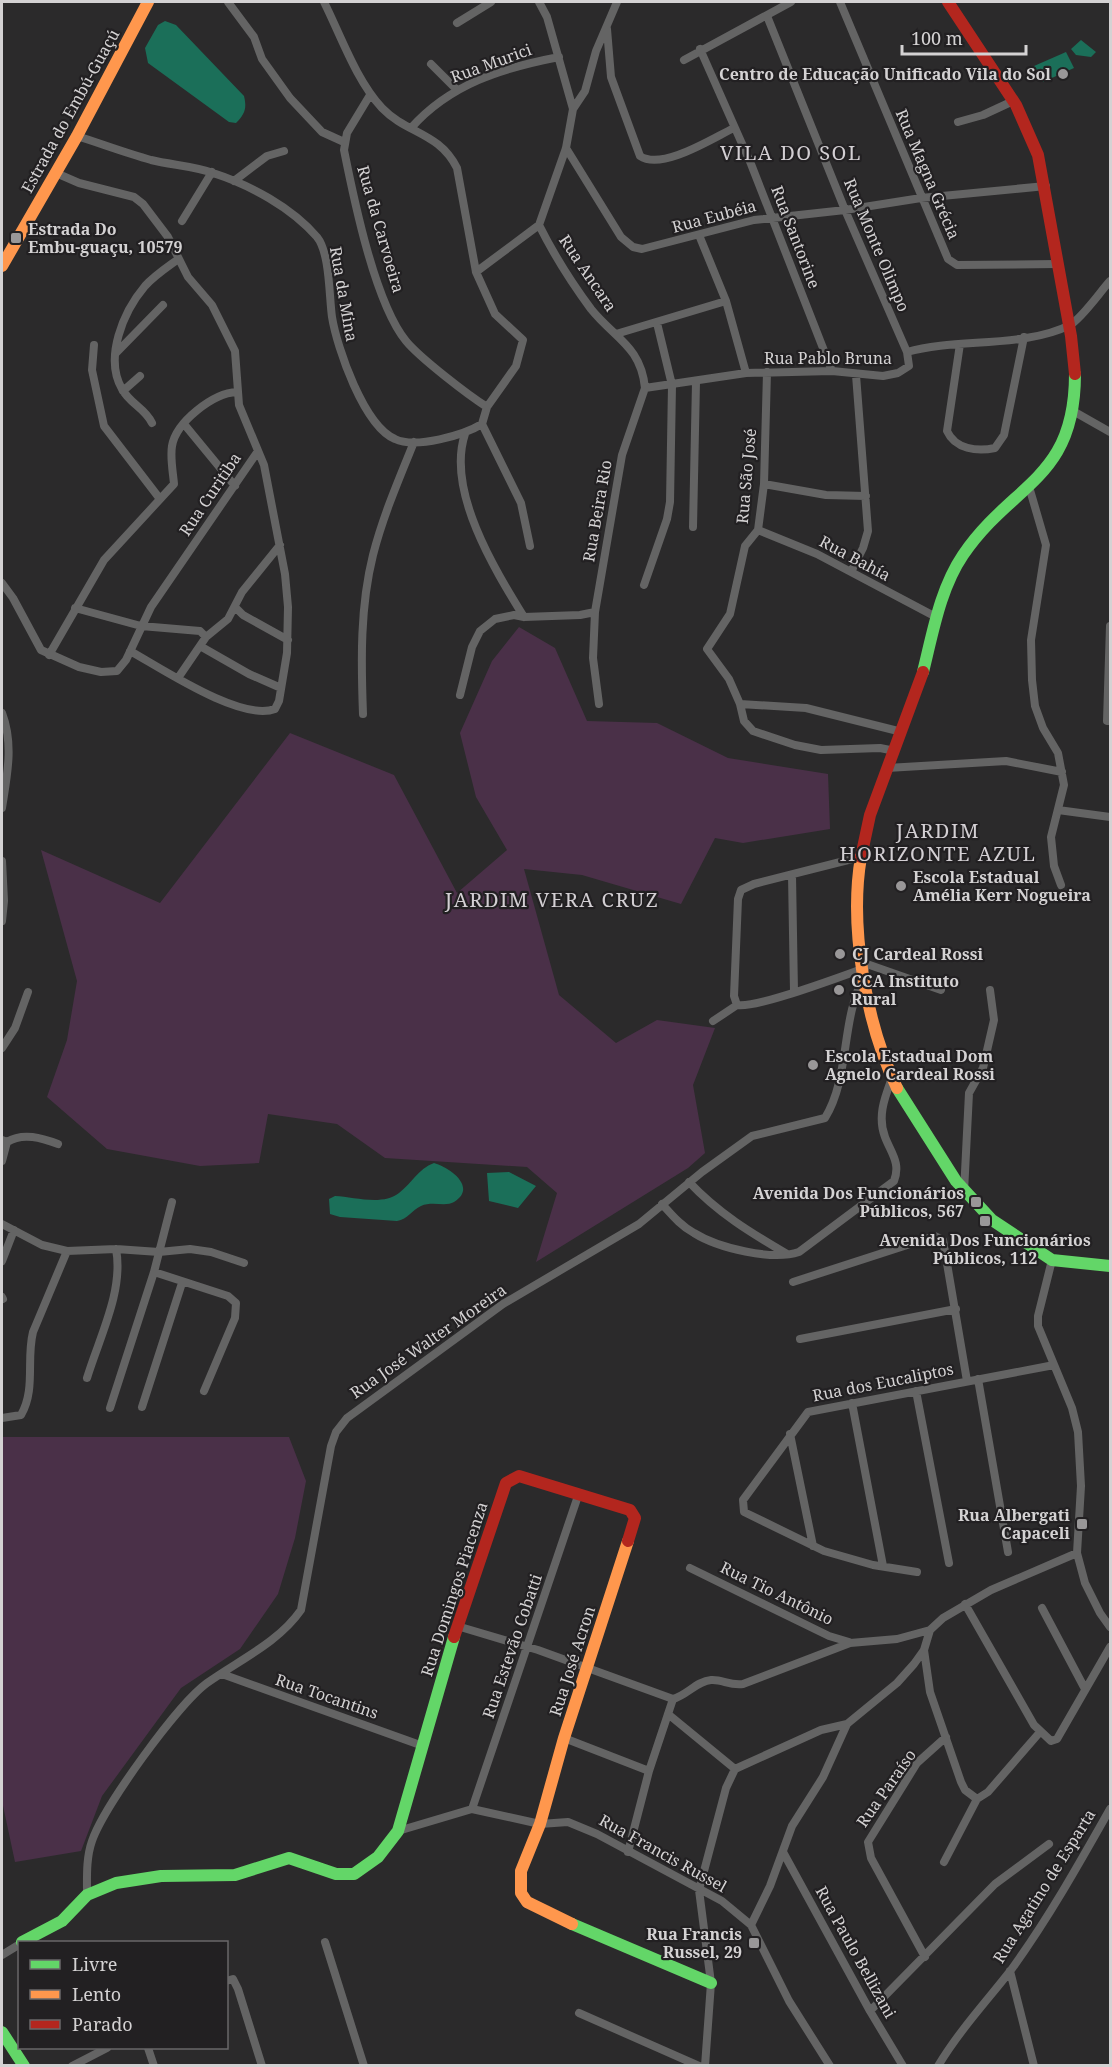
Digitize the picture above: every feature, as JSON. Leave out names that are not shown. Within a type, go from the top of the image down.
[{"type":"street","name":"Estrada do Embú-Guaçú","points":[[2,266],[6,248],[56,173],[148,2]]},
{"type":"street","points":[[228,2],[254,37],[262,58],[274,78],[322,132],[344,142],[370,95]]},
{"type":"street","points":[[324,2],[370,95],[395,120],[440,143],[457,168],[476,272],[495,314],[523,340],[516,366],[487,407],[483,424],[521,503],[530,546]]},
{"type":"street","points":[[457,23],[491,2]]},
{"type":"street","points":[[539,2],[547,17],[573,109]]},
{"type":"street","points":[[476,272],[539,225],[566,148],[573,109],[585,91],[617,2]]},
{"type":"street","points":[[684,60],[700,49],[791,2]]},
{"type":"street","name":"Rua Magna Grécia","points":[[840,2],[948,258],[957,265],[1057,264]]},
{"type":"street","points":[[948,2],[1032,138],[1046,186],[1057,264],[1071,324],[1073,411],[1060,449],[1030,490],[993,520],[965,552],[952,574],[936,617],[920,682],[873,808],[860,857],[860,927],[864,969],[878,1034],[892,1078],[910,1111],[964,1195],[988,1218],[1052,1260],[1110,1266]]},
{"type":"street","name":"Rua Monte Olimpo","points":[[767,16],[845,210],[907,352]]},
{"type":"street","points":[[607,25],[611,77],[640,156],[646,160],[673,156],[705,144],[734,128]]},
{"type":"street","name":"Rua Santorine","points":[[700,49],[772,217],[832,371]]},
{"type":"street","name":"Rua Murici","points":[[411,128],[430,107],[457,90],[518,66],[559,57]]},
{"type":"street","points":[[431,63],[457,90]]},
{"type":"street","points":[[958,122],[983,116],[1011,102]]},
{"type":"street","name":"Rua da Mina","points":[[77,136],[141,157],[212,172],[234,181],[267,197],[316,237],[324,254],[341,356],[354,385],[383,430],[394,439],[414,442],[465,434],[483,424]]},
{"type":"street","name":"Rua da Carvoeira","points":[[344,142],[352,188],[374,272],[391,317],[405,340],[426,360],[487,407]]},
{"type":"street","name":"Rua Eubéia","points":[[566,148],[621,237],[633,247],[652,248],[736,224],[772,217],[845,210],[921,198],[1046,186]]},
{"type":"street","points":[[234,181],[267,156],[284,151]]},
{"type":"street","points":[[182,221],[212,172]]},
{"type":"street","points":[[56,173],[79,183],[134,197],[159,222],[177,260],[212,305],[235,351],[237,392],[244,421],[258,451]]},
{"type":"street","name":"Rua Ancara","points":[[539,225],[568,276],[607,328],[616,334]]},
{"type":"street","points":[[699,235],[726,301],[746,373]]},
{"type":"street","points":[[152,423],[144,410],[135,405],[123,391],[115,372],[115,354],[118,335],[135,300],[154,277],[177,260]]},
{"type":"street","points":[[1071,324],[1110,281]]},
{"type":"street","points":[[645,388],[637,356],[616,334],[726,301]]},
{"type":"street","points":[[115,354],[163,305]]},
{"type":"street","points":[[644,585],[667,519],[670,502],[672,385],[657,323]]},
{"type":"street","name":"Rua Pablo Bruna","points":[[645,388],[746,373],[832,371],[883,376],[904,370],[909,366],[907,352],[1024,337],[1071,324]]},
{"type":"street","points":[[960,344],[947,431],[951,439],[959,445],[986,450],[995,448],[1004,435],[1024,337]]},
{"type":"street","points":[[94,345],[92,370],[104,426],[160,499]]},
{"type":"street","name":"Rua São José","points":[[740,704],[729,679],[707,649],[710,641],[730,614],[745,546],[758,530],[764,484],[767,372]]},
{"type":"street","points":[[851,572],[867,538],[866,496],[856,375]]},
{"type":"street","points":[[123,391],[140,376]]},
{"type":"street","points":[[693,527],[696,382]]},
{"type":"street","name":"Rua Beira Rio","points":[[599,704],[593,658],[594,612],[622,455],[645,388]]},
{"type":"street","points":[[2,583],[13,598],[36,644],[49,655],[104,560],[174,484],[172,445],[184,424],[216,398],[237,392]]},
{"type":"street","points":[[1073,411],[1110,432]]},
{"type":"street","points":[[184,424],[234,486]]},
{"type":"street","points":[[465,434],[459,471],[462,485],[486,550],[524,617]]},
{"type":"street","points":[[363,714],[361,656],[370,572],[393,496],[414,442]]},
{"type":"street","name":"Rua Curitiba","points":[[49,655],[79,667],[110,673],[122,666],[141,626],[166,584],[258,451]]},
{"type":"street","name":"Rua Curitiba","points":[[258,451],[264,465],[280,545],[288,607],[288,640],[281,688]]},
{"type":"street","points":[[764,484],[826,495],[866,496]]},
{"type":"street","points":[[1030,490],[1046,546],[1031,640],[1035,706],[1043,728],[1058,753],[1064,785],[1051,837],[1051,852],[1061,885]]},
{"type":"street","name":"Rua Bahía","points":[[758,530],[817,554],[936,617]]},
{"type":"street","points":[[178,678],[206,637],[224,624],[236,608],[242,592],[280,545]]},
{"type":"street","points":[[75,608],[141,626],[191,630],[200,632],[206,637]]},
{"type":"street","points":[[236,608],[243,615],[288,640]]},
{"type":"street","points":[[460,695],[465,665],[480,631],[495,618],[504,615],[524,617],[580,615],[594,612]]},
{"type":"street","points":[[1107,721],[1110,626]]},
{"type":"street","points":[[130,651],[215,698],[257,710],[274,709],[281,688],[249,674],[200,646]]},
{"type":"street","points":[[895,751],[880,748],[821,750],[795,745],[753,731],[744,721],[740,704],[806,708],[902,732]]},
{"type":"street","points":[[2,713],[9,739],[10,755],[2,808]]},
{"type":"street","points":[[887,768],[1006,760],[1062,772]]},
{"type":"street","points":[[1058,810],[1110,817]]},
{"type":"street","points":[[737,1005],[734,996],[738,899],[741,890],[754,884],[860,857]]},
{"type":"street","points":[[2,861],[4,901],[2,921]]},
{"type":"street","points":[[792,874],[794,992]]},
{"type":"street","points":[[713,1021],[737,1005],[746,1005],[794,992],[864,969],[941,990]]},
{"type":"street","name":"Rua José Walter Moreira","points":[[87,1895],[87,1868],[91,1842],[103,1816],[187,1702],[208,1683],[283,1631],[301,1610],[331,1446],[347,1418],[503,1304],[639,1224],[689,1182],[752,1136],[825,1118],[835,1098],[851,1009],[864,969]]},
{"type":"street","points":[[964,1195],[969,1093],[983,1068],[991,1042],[994,1020],[990,990]]},
{"type":"street","points":[[2,1048],[15,1028],[28,992]]},
{"type":"street","points":[[663,1204],[679,1223],[694,1234],[750,1252],[789,1255],[809,1245],[894,1181],[896,1162],[885,1137],[882,1109],[892,1078]]},
{"type":"street","points":[[2,1161],[4,1141],[31,1137],[58,1144]]},
{"type":"street","points":[[689,1182],[708,1202],[739,1226],[789,1255]]},
{"type":"street","points":[[110,1408],[154,1272],[172,1202]]},
{"type":"street","points":[[2,1224],[42,1245],[67,1251],[201,1250],[244,1263]]},
{"type":"street","points":[[2,1261],[14,1230]]},
{"type":"street","points":[[793,1282],[935,1236],[943,1239],[967,1381]]},
{"type":"street","points":[[87,1378],[116,1285],[119,1268],[116,1249]]},
{"type":"street","points":[[2,1418],[21,1415],[29,1399],[30,1344],[33,1332],[67,1251]]},
{"type":"street","points":[[1052,1260],[1038,1316],[1038,1326],[1072,1408],[1078,1432],[1081,1486],[1077,1553],[1085,1583],[1110,1627]]},
{"type":"street","points":[[154,1272],[182,1283],[228,1296],[236,1304],[235,1318],[204,1391]]},
{"type":"street","points":[[142,1407],[182,1283]]},
{"type":"street","points":[[800,1338],[956,1309]]},
{"type":"street","name":"Rua dos Eucaliptos","points":[[917,1572],[883,1566],[813,1546],[744,1512],[743,1500],[808,1412],[1053,1365]]},
{"type":"street","points":[[978,1379],[1008,1552]]},
{"type":"street","points":[[916,1391],[949,1563]]},
{"type":"street","points":[[852,1403],[883,1566]]},
{"type":"street","points":[[790,1434],[813,1546]]},
{"type":"street","name":"Rua Domingos Piacenza","points":[[398,1832],[457,1626],[506,1483],[519,1476],[630,1510]]},
{"type":"street","name":"Rua Estevão Cobatti","points":[[472,1809],[579,1493]]},
{"type":"street","name":"Rua José Acron","points":[[630,1510],[635,1518],[634,1523],[564,1738],[540,1824],[521,1871],[521,1893],[527,1902],[548,1914],[711,1983]]},
{"type":"street","points":[[628,1852],[673,1699],[706,1681],[717,1680],[728,1685],[743,1684],[850,1642],[897,1639],[930,1630],[943,1618],[991,1590],[1077,1553]]},
{"type":"street","name":"Rua Tio Antônio","points":[[690,1568],[829,1636],[850,1642]]},
{"type":"street","points":[[965,1604],[1040,1732],[1051,1741],[1057,1739],[1110,1647]]},
{"type":"street","points":[[1042,1608],[1085,1689]]},
{"type":"street","points":[[457,1626],[526,1647],[673,1699]]},
{"type":"street","points":[[705,2066],[711,1983],[699,1890],[726,1788],[735,1769],[821,1730],[847,1724],[897,1683],[924,1650],[930,1630]]},
{"type":"street","points":[[924,1650],[930,1692],[963,1787],[977,1799]]},
{"type":"street","name":"Rua Tocantins","points":[[222,1674],[423,1746]]},
{"type":"street","points":[[668,1714],[735,1769]]},
{"type":"street","points":[[752,1925],[792,1826],[823,1778],[847,1724]]},
{"type":"street","points":[[944,1862],[977,1799],[988,1792],[1040,1732]]},
{"type":"street","name":"Rua Paraíso","points":[[925,1957],[871,1858],[868,1842],[917,1763],[946,1737]]},
{"type":"street","points":[[564,1738],[650,1771]]},
{"type":"street","name":"Rua Francis Russel","points":[[398,1832],[472,1809],[540,1824],[568,1822],[578,1825],[722,1902],[752,1925],[789,2001],[828,2065]]},
{"type":"street","name":"Rua Agatino de Esparta","points":[[938,2066],[953,2041],[1010,1971],[1039,1930],[1110,1809]]},
{"type":"street","points":[[25,1941],[62,1921],[87,1895],[116,1883],[161,1876],[235,1875],[290,1858],[336,1874],[354,1874],[378,1857],[398,1832]]},
{"type":"street","points":[[870,2011],[995,1884],[1049,1844]]},
{"type":"street","name":"Rua Paulo Bellizani","points":[[783,1852],[870,2011],[903,2066]]},
{"type":"street","points":[[324,1942],[364,2066]]},
{"type":"street","points":[[2,1955],[18,1945]]},
{"type":"street","points":[[1010,1971],[1034,2066]]},
{"type":"street","points":[[228,1980],[233,1979],[238,1989],[262,2066]]},
{"type":"street","points":[[579,2013],[699,2066]]},
{"type":"street","points":[[2,2033],[24,2066]]},
{"type":"street","points":[[72,2066],[105,2049]]},
{"type":"street","points":[[148,2049],[153,2066]]},
{"type":"shaded area","points":[[165,21],[176,25],[244,96],[244,111],[236,123],[229,122],[148,63],[145,48],[158,25]]},
{"type":"shaded area","points":[[1081,40],[1096,52],[1091,57],[1076,55],[1071,49]]},
{"type":"shaded area","points":[[1066,52],[1074,68],[1043,82],[1034,66]]},
{"type":"shaded area","points":[[519,627],[555,648],[587,721],[657,723],[728,758],[828,774],[830,829],[743,843],[715,838],[681,904],[582,875],[524,869],[559,995],[616,1043],[657,1020],[715,1028],[693,1085],[705,1153],[688,1168],[536,1262],[557,1193],[527,1167],[385,1158],[337,1124],[268,1114],[259,1163],[200,1166],[107,1149],[47,1097],[67,1040],[77,981],[41,850],[160,903],[290,733],[394,775],[457,893],[507,850],[476,797],[460,733],[492,661]]},
{"type":"shaded area","points":[[434,1163],[459,1178],[463,1190],[461,1196],[454,1202],[421,1206],[397,1221],[340,1217],[330,1214],[329,1199],[335,1196],[368,1200],[392,1197],[404,1189],[419,1172]]},
{"type":"shaded area","points":[[509,1172],[536,1186],[518,1208],[489,1201],[487,1173]]},
{"type":"shaded area","points":[[2,1437],[289,1437],[306,1481],[295,1538],[278,1594],[240,1649],[181,1688],[102,1796],[81,1851],[15,1862],[2,1801]]},
{"type":"traffic: fast","points":[[923,672],[938,611],[955,568],[982,531],[1038,477],[1053,459],[1065,437],[1072,409],[1075,374]]},
{"type":"traffic: fast","points":[[897,1088],[956,1181],[992,1220],[1052,1260],[1110,1266]]},
{"type":"traffic: fast","points":[[24,1941],[62,1921],[87,1895],[116,1883],[161,1876],[235,1875],[289,1858],[336,1874],[354,1874],[378,1857],[398,1831],[454,1637]]},
{"type":"traffic: fast","points":[[572,1924],[711,1983]]},
{"type":"traffic: fast","points":[[2,2032],[24,2066]]},
{"type":"traffic: slow","points":[[2,266],[77,136],[148,2]]},
{"type":"traffic: slow","points":[[861,857],[857,914],[863,975],[877,1035],[897,1088]]},
{"type":"traffic: slow","points":[[572,1924],[527,1902],[521,1893],[521,1871],[540,1824],[564,1738],[628,1541]]},
{"type":"traffic: jam","points":[[948,2],[1016,105],[1038,155],[1071,336],[1075,374]]},
{"type":"traffic: jam","points":[[861,857],[870,815],[923,672]]},
{"type":"traffic: jam","points":[[454,1637],[506,1483],[519,1476],[630,1510],[635,1518],[628,1541]]},
{"type":"place","name":"Centro de Educação Unificado Vila do Sol","points":[[1063,74]]},
{"type":"place","name":"Estrada Do Embu-guaçu, 10579","points":[[16,238]]},
{"type":"place","name":"Escola Estadual Amélia Kerr Nogueira","points":[[901,886]]},
{"type":"place","name":"CJ Cardeal Rossi","points":[[840,954]]},
{"type":"place","name":"CCA Instituto Rural","points":[[839,990]]},
{"type":"place","name":"Escola Estadual Dom Agnelo Cardeal Rossi","points":[[813,1065]]},
{"type":"place","name":"Avenida Dos Funcionários Públicos, 567","points":[[976,1202]]},
{"type":"place","name":"Avenida Dos Funcionários Públicos, 112","points":[[985,1221]]},
{"type":"place","name":"Rua Albergati Capaceli","points":[[1082,1524]]},
{"type":"place","name":"Rua Francis Russel, 29","points":[[754,1943]]},
{"type":"district","name":"VILA DO SOL","points":[[791,152]]},
{"type":"district","name":"JARDIM HORIZONTE AZUL","points":[[938,842]]},
{"type":"district","name":"JARDIM VERA CRUZ","points":[[552,899]]}]
